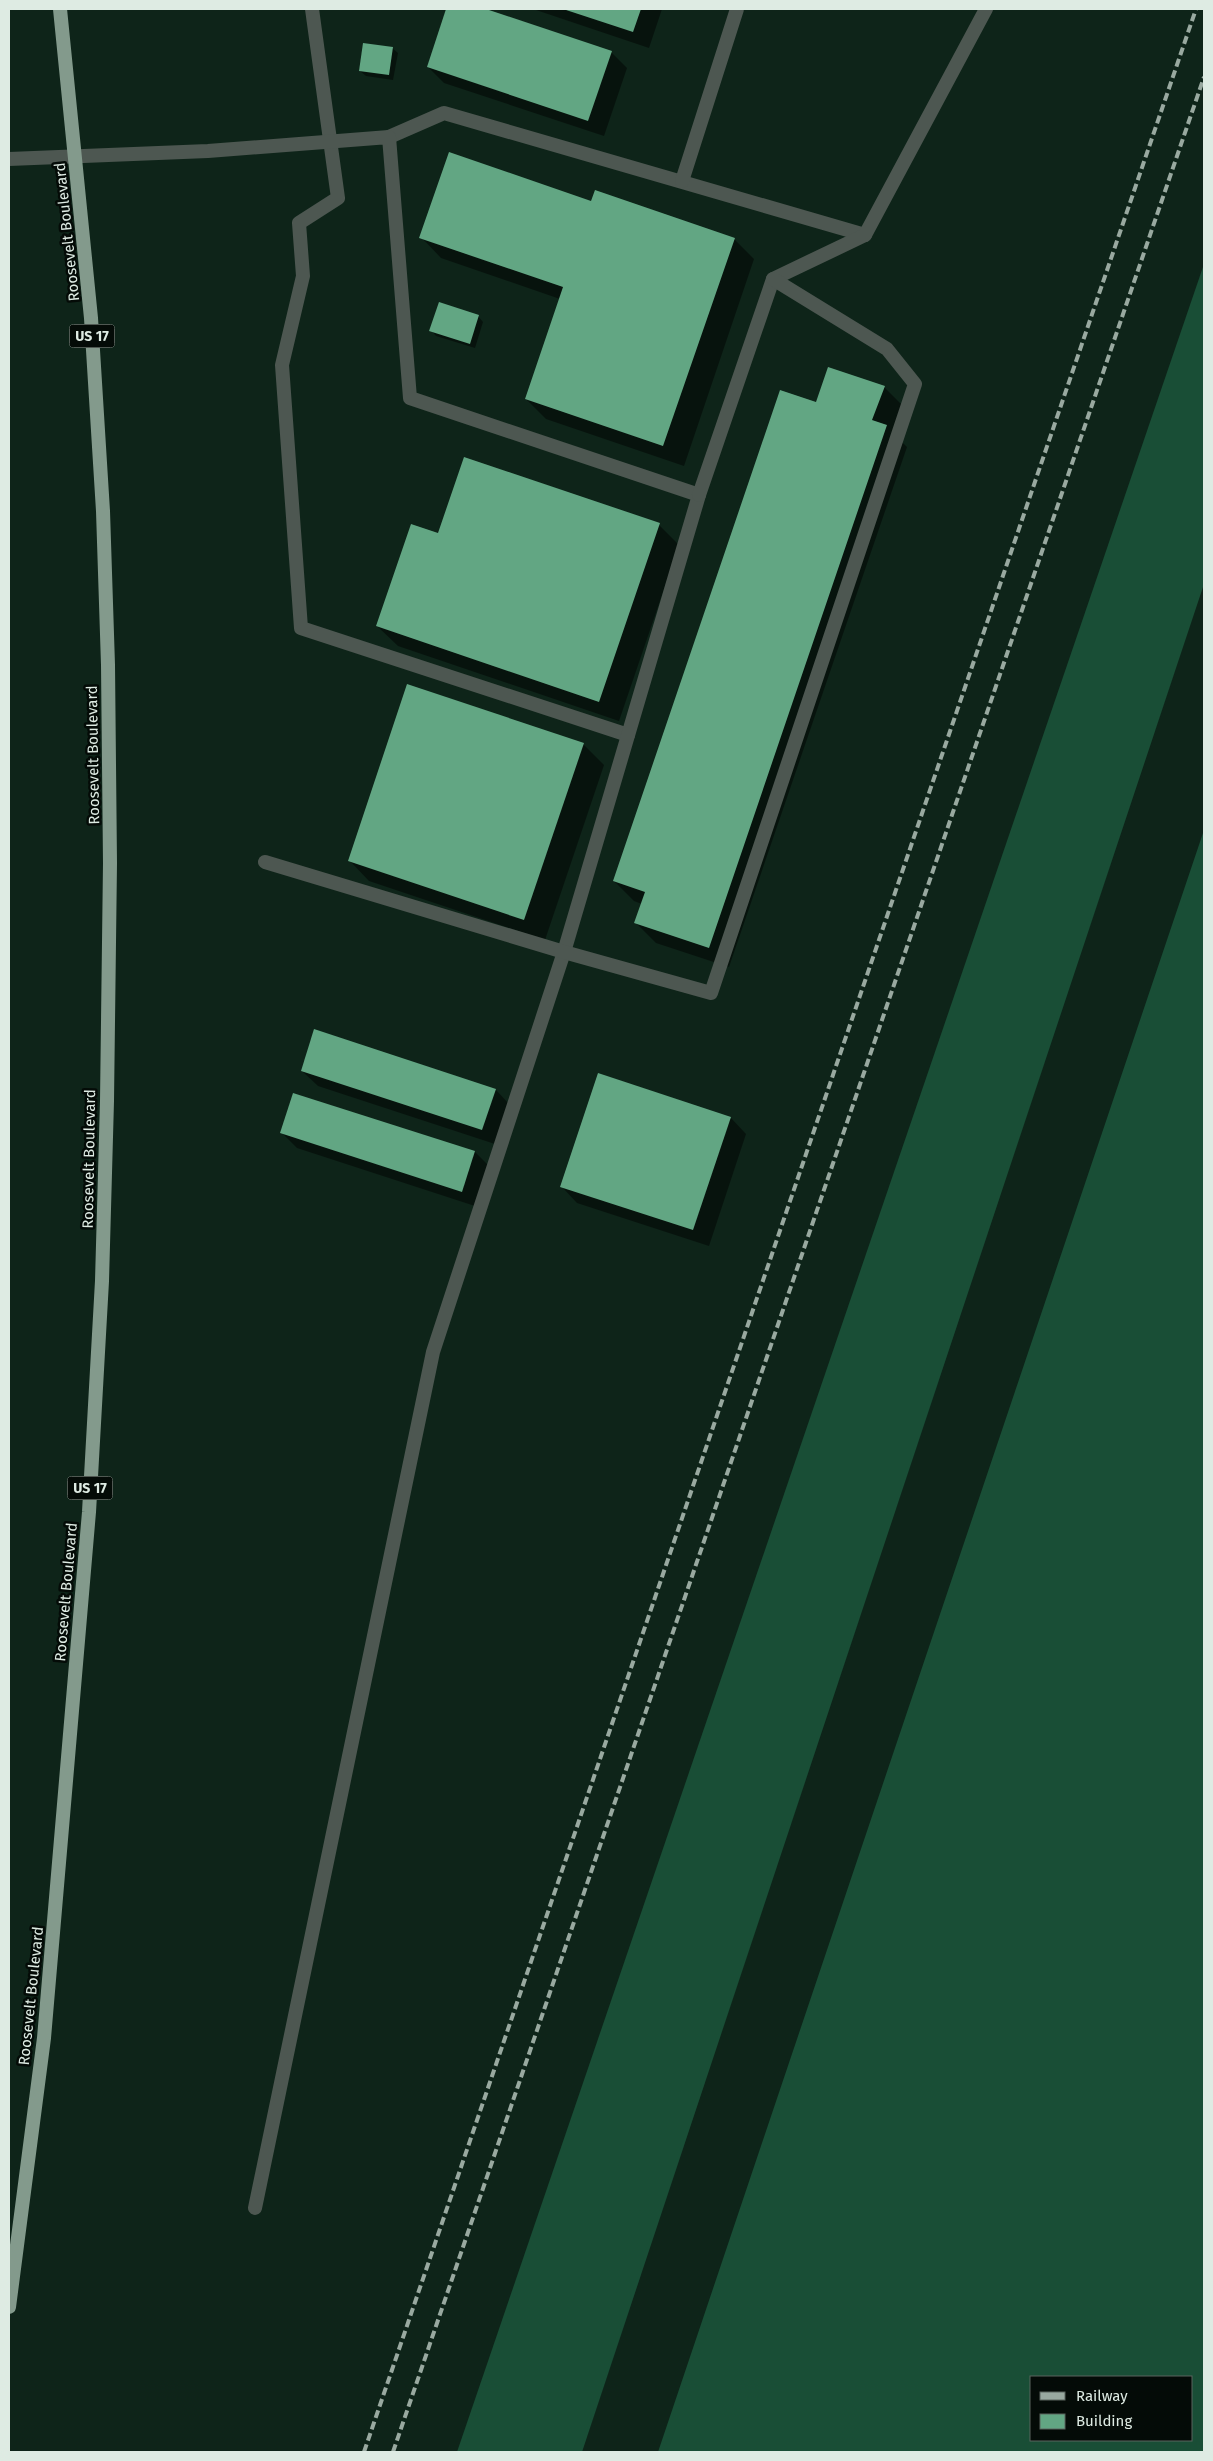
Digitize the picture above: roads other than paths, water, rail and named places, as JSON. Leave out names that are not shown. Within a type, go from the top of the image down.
[{"type":"highway","name":"Roosevelt Boulevard","points":[[9,2308],[44,2038],[89,1512],[102,1281],[110,863],[108,665],[103,512],[91,318],[60,9]]},
{"type":"lane","points":[[312,9],[338,198],[299,223],[303,276],[282,365],[301,628],[628,735]]},
{"type":"lane","points":[[682,181],[737,9]]},
{"type":"lane","points":[[255,2208],[433,1352],[564,952],[699,495],[773,279],[866,235],[986,9]]},
{"type":"lane","points":[[9,159],[75,154],[208,151],[389,137],[444,113],[866,235]]},
{"type":"lane","points":[[389,137],[410,398],[699,495]]},
{"type":"lane","points":[[265,862],[564,952],[711,992],[915,384],[887,349],[773,279]]},
{"type":"railway","points":[[364,2452],[1196,9]]},
{"type":"railway","points":[[393,2452],[1204,77]]}]
